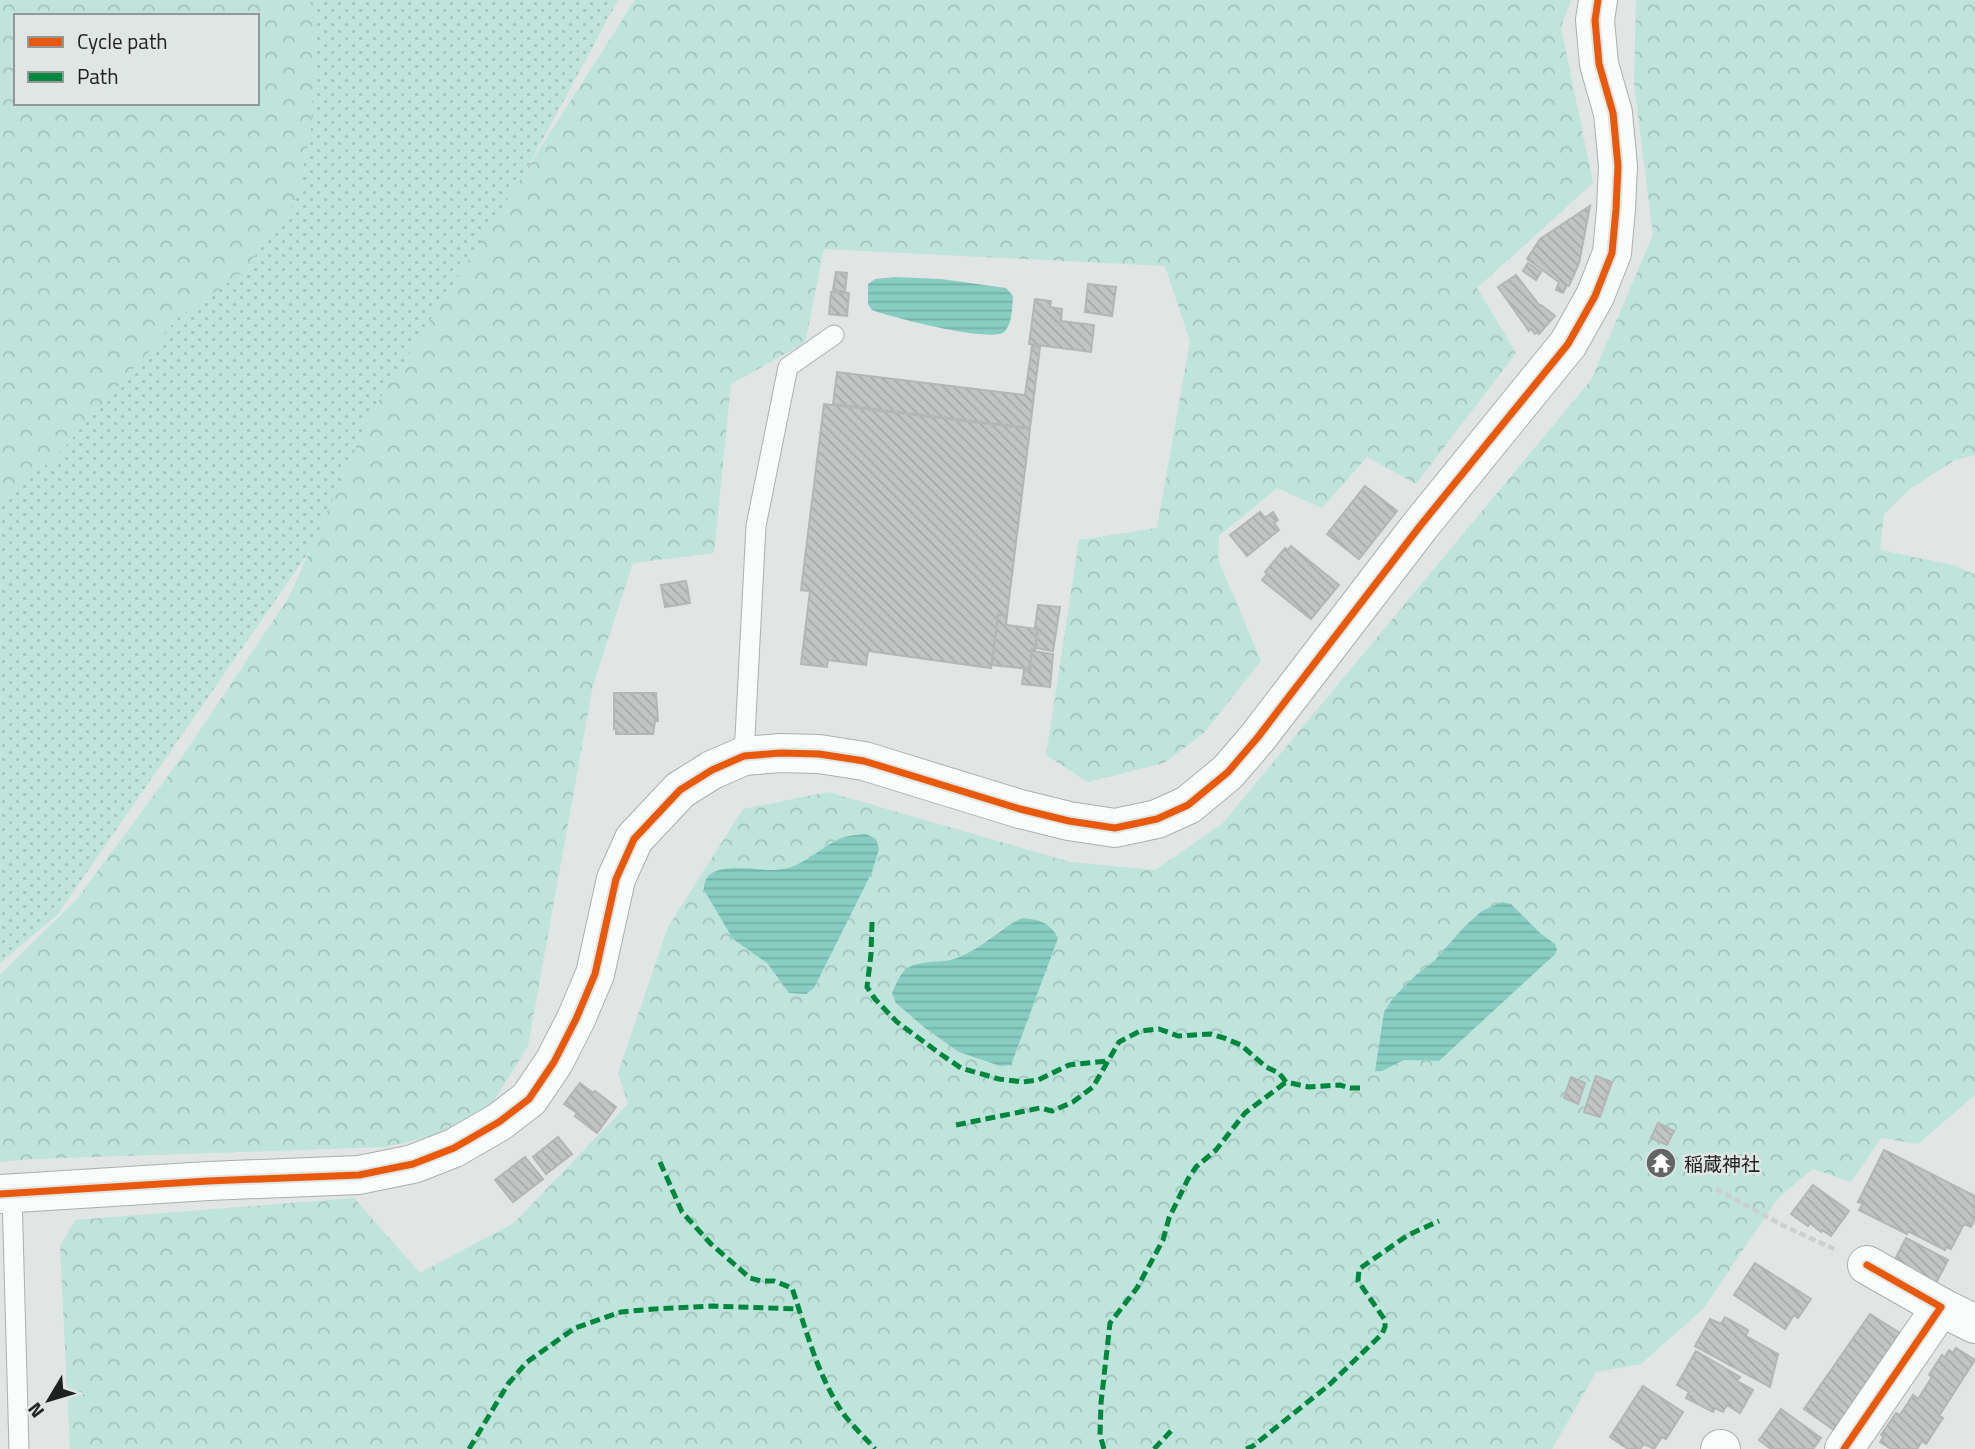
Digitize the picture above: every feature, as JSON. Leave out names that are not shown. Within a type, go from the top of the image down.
[{"type":"street","points":[[6,1194],[194,1181],[359,1175],[413,1164],[454,1148],[499,1122],[528,1099],[554,1062],[576,1019],[595,974],[616,879],[634,839],[680,790],[712,770],[744,756],[818,754],[864,761],[1020,809],[1069,821],[1115,828],[1157,819],[1188,805],[1228,772],[1284,704],[1420,526],[1569,344],[1595,296],[1612,253],[1618,166],[1613,113],[1599,64],[1595,20],[1598,0]]},
{"type":"street","points":[[1843,1449],[1965,1314],[1867,1265]]},
{"type":"lane","points":[[744,756],[756,526],[788,367],[834,334]]},
{"type":"lane","points":[[6,1194],[19,1449]]},
{"type":"path","points":[[1716,1189],[1784,1226],[1867,1265]]},
{"type":"green space","points":[[0,0],[618,0],[358,481],[57,915],[0,963]]},
{"type":"green space","points":[[0,0],[310,0],[315,33],[311,131],[296,201],[243,272],[179,317],[55,458],[0,501]]},
{"type":"green space","points":[[635,0],[1571,0],[1561,27],[1593,183],[1477,288],[1516,353],[1416,484],[1367,457],[1322,508],[1277,488],[1219,536],[1218,559],[1261,661],[1204,733],[1164,763],[1088,782],[1046,755],[1079,540],[1157,528],[1190,341],[1165,266],[824,249],[805,343],[731,384],[714,553],[633,563],[593,685],[528,1046],[479,1125],[386,1147],[0,1162],[0,975],[77,899],[182,757],[289,597],[372,411]]},
{"type":"green space","points":[[1636,0],[1975,0],[1975,455],[1955,460],[1911,488],[1884,514],[1880,550],[1957,566],[1975,575],[1975,1095],[1918,1144],[1881,1138],[1851,1182],[1813,1169],[1779,1197],[1703,1309],[1641,1364],[1596,1372],[1552,1449],[70,1449],[60,1246],[75,1220],[354,1198],[420,1273],[514,1223],[628,1104],[618,1073],[668,927],[743,809],[828,792],[1071,862],[1155,870],[1222,824],[1591,380],[1653,235],[1634,83]],"holes":[[[836,840],[789,993],[767,963],[721,869],[785,869],[808,859]],[[1511,904],[1555,944],[1505,998],[1439,1061],[1404,1060],[1382,1071],[1375,1070],[1384,1012],[1465,926]],[[1003,928],[1000,1066],[959,1052],[896,1003],[919,965],[953,959],[971,952]]]},
{"type":"shaded area","points":[[875,279],[941,279],[1006,288],[1013,296],[1012,315],[1007,329],[995,334],[961,332],[872,310],[868,304],[868,284]]},
{"type":"shaded area","points":[[866,834],[876,839],[879,849],[872,872],[814,988],[806,994],[789,993],[767,963],[733,939],[704,890],[706,880],[721,869],[784,869],[801,863],[842,838]]},
{"type":"shaded area","points":[[1502,902],[1511,904],[1555,944],[1557,950],[1554,955],[1439,1061],[1404,1060],[1382,1071],[1375,1071],[1384,1012],[1393,998],[1434,961],[1482,911]]},
{"type":"shaded area","points":[[1020,919],[1042,922],[1051,928],[1058,938],[1011,1065],[1000,1066],[959,1052],[896,1003],[892,993],[906,969],[917,964],[954,959],[980,946]]},
{"type":"building","points":[[1590,206],[1579,263],[1563,293],[1556,290],[1559,282],[1527,259],[1540,239]]},
{"type":"building","points":[[1528,263],[1541,272],[1536,280],[1523,271]]},
{"type":"building","points":[[836,272],[847,273],[845,292],[833,290]]},
{"type":"building","points":[[1516,275],[1540,306],[1555,316],[1539,334],[1535,334],[1531,329],[1529,331],[1498,287]]},
{"type":"building","points":[[1088,284],[1116,287],[1112,316],[1085,312]]},
{"type":"building","points":[[831,292],[849,293],[847,316],[829,314]]},
{"type":"building","points":[[1035,299],[1051,301],[1050,307],[1062,309],[1061,321],[1094,325],[1091,352],[1029,344]]},
{"type":"building","points":[[1032,346],[1040,347],[1030,428],[833,404],[837,372],[1025,395]]},
{"type":"building","points":[[824,404],[1030,429],[1007,615],[998,614],[991,668],[868,651],[866,665],[828,660],[827,667],[801,664],[810,591],[801,590]]},
{"type":"building","points":[[1365,486],[1397,511],[1359,559],[1327,534]]},
{"type":"building","points":[[1260,512],[1265,518],[1273,512],[1278,520],[1274,523],[1279,530],[1247,556],[1230,535]]},
{"type":"building","points":[[1291,546],[1339,585],[1311,619],[1262,580],[1267,574],[1265,572],[1285,548],[1288,550]]},
{"type":"building","points":[[686,581],[690,603],[665,607],[661,585]]},
{"type":"building","points":[[1038,605],[1060,607],[1053,651],[1036,648]]},
{"type":"building","points":[[998,615],[1007,616],[1006,625],[1037,629],[1035,650],[1032,649],[1029,669],[992,665]]},
{"type":"building","points":[[1032,651],[1053,654],[1050,687],[1022,684],[1024,670],[1030,671]]},
{"type":"building","points":[[614,693],[656,693],[658,721],[655,721],[653,734],[616,734]]},
{"type":"building","points":[[1596,1076],[1612,1082],[1600,1117],[1584,1112]]},
{"type":"building","points":[[1571,1077],[1585,1083],[1578,1104],[1564,1098]]},
{"type":"building","points":[[580,1083],[616,1107],[597,1133],[564,1104]]},
{"type":"building","points":[[1658,1123],[1674,1131],[1667,1145],[1651,1138]]},
{"type":"building","points":[[558,1137],[572,1154],[546,1174],[533,1157]]},
{"type":"building","points":[[1884,1150],[1975,1196],[1975,1218],[1971,1227],[1964,1224],[1951,1249],[1946,1247],[1945,1250],[1908,1231],[1907,1234],[1859,1210],[1863,1204],[1858,1202]]},
{"type":"building","points":[[525,1157],[543,1179],[513,1202],[495,1180]]},
{"type":"building","points":[[1813,1185],[1849,1211],[1831,1236],[1810,1223],[1808,1226],[1791,1214]]},
{"type":"building","points":[[1906,1238],[1948,1260],[1934,1287],[1892,1265]]},
{"type":"building","points":[[1755,1263],[1811,1299],[1798,1318],[1794,1315],[1785,1329],[1734,1295]]},
{"type":"building","points":[[1870,1314],[1900,1333],[1881,1365],[1834,1430],[1804,1409]]},
{"type":"building","points":[[1725,1317],[1748,1330],[1746,1336],[1778,1354],[1770,1387],[1695,1346],[1710,1319],[1721,1324]]},
{"type":"building","points":[[1956,1348],[1975,1360],[1939,1416],[1943,1418],[1926,1444],[1922,1441],[1917,1449],[1891,1449],[1880,1442],[1884,1436],[1881,1435],[1896,1413],[1900,1415],[1913,1395],[1918,1399],[1942,1355],[1945,1357],[1949,1350],[1953,1353]]},
{"type":"building","points":[[1696,1351],[1740,1377],[1737,1381],[1753,1390],[1740,1413],[1727,1405],[1723,1412],[1715,1408],[1713,1412],[1686,1398],[1689,1392],[1677,1385]]},
{"type":"building","points":[[1643,1386],[1683,1412],[1666,1439],[1662,1437],[1654,1449],[1644,1444],[1640,1449],[1628,1449],[1610,1437]]},
{"type":"building","points":[[1781,1409],[1821,1438],[1813,1449],[1771,1449],[1759,1440]]},
{"type":"marked path","points":[[872,922],[867,987],[897,1022],[961,1068],[999,1079],[1023,1082],[1038,1080],[1069,1065],[1108,1061]]},
{"type":"marked path","points":[[956,1125],[1040,1108],[1052,1111],[1073,1102],[1093,1087],[1119,1042],[1140,1031],[1159,1029],[1178,1036],[1210,1034],[1241,1045],[1266,1067],[1279,1073],[1286,1082],[1309,1087],[1340,1085],[1361,1088]]},
{"type":"marked path","points":[[1104,1449],[1100,1435],[1101,1403],[1110,1323],[1137,1288],[1163,1240],[1169,1218],[1196,1167],[1216,1150],[1245,1113],[1286,1082]]},
{"type":"marked path","points":[[660,1162],[682,1212],[711,1244],[750,1278],[774,1281],[792,1288],[827,1386],[845,1416],[875,1449]]},
{"type":"marked path","points":[[1246,1449],[1329,1385],[1382,1334],[1385,1320],[1358,1281],[1359,1269],[1408,1235],[1439,1221]]},
{"type":"marked path","points":[[469,1449],[508,1384],[527,1362],[575,1328],[621,1312],[654,1309],[712,1306],[799,1309]]},
{"type":"marked path","points":[[1154,1449],[1171,1431]]},
{"type":"cycle path","points":[[0,1194],[359,1175],[413,1164],[454,1148],[499,1122],[529,1099],[554,1062],[576,1019],[595,974],[616,879],[634,839],[680,790],[712,770],[744,756],[819,754],[864,761],[1020,809],[1069,821],[1115,828],[1157,819],[1188,805],[1228,772],[1258,737],[1420,526],[1568,344],[1595,296],[1612,253],[1618,166],[1613,113],[1599,64],[1595,20],[1598,0]]},
{"type":"cycle path","points":[[1844,1449],[1941,1307],[1867,1265]]},
{"type":"place","name":"稲蔵神社","points":[[1661,1163]]}]
